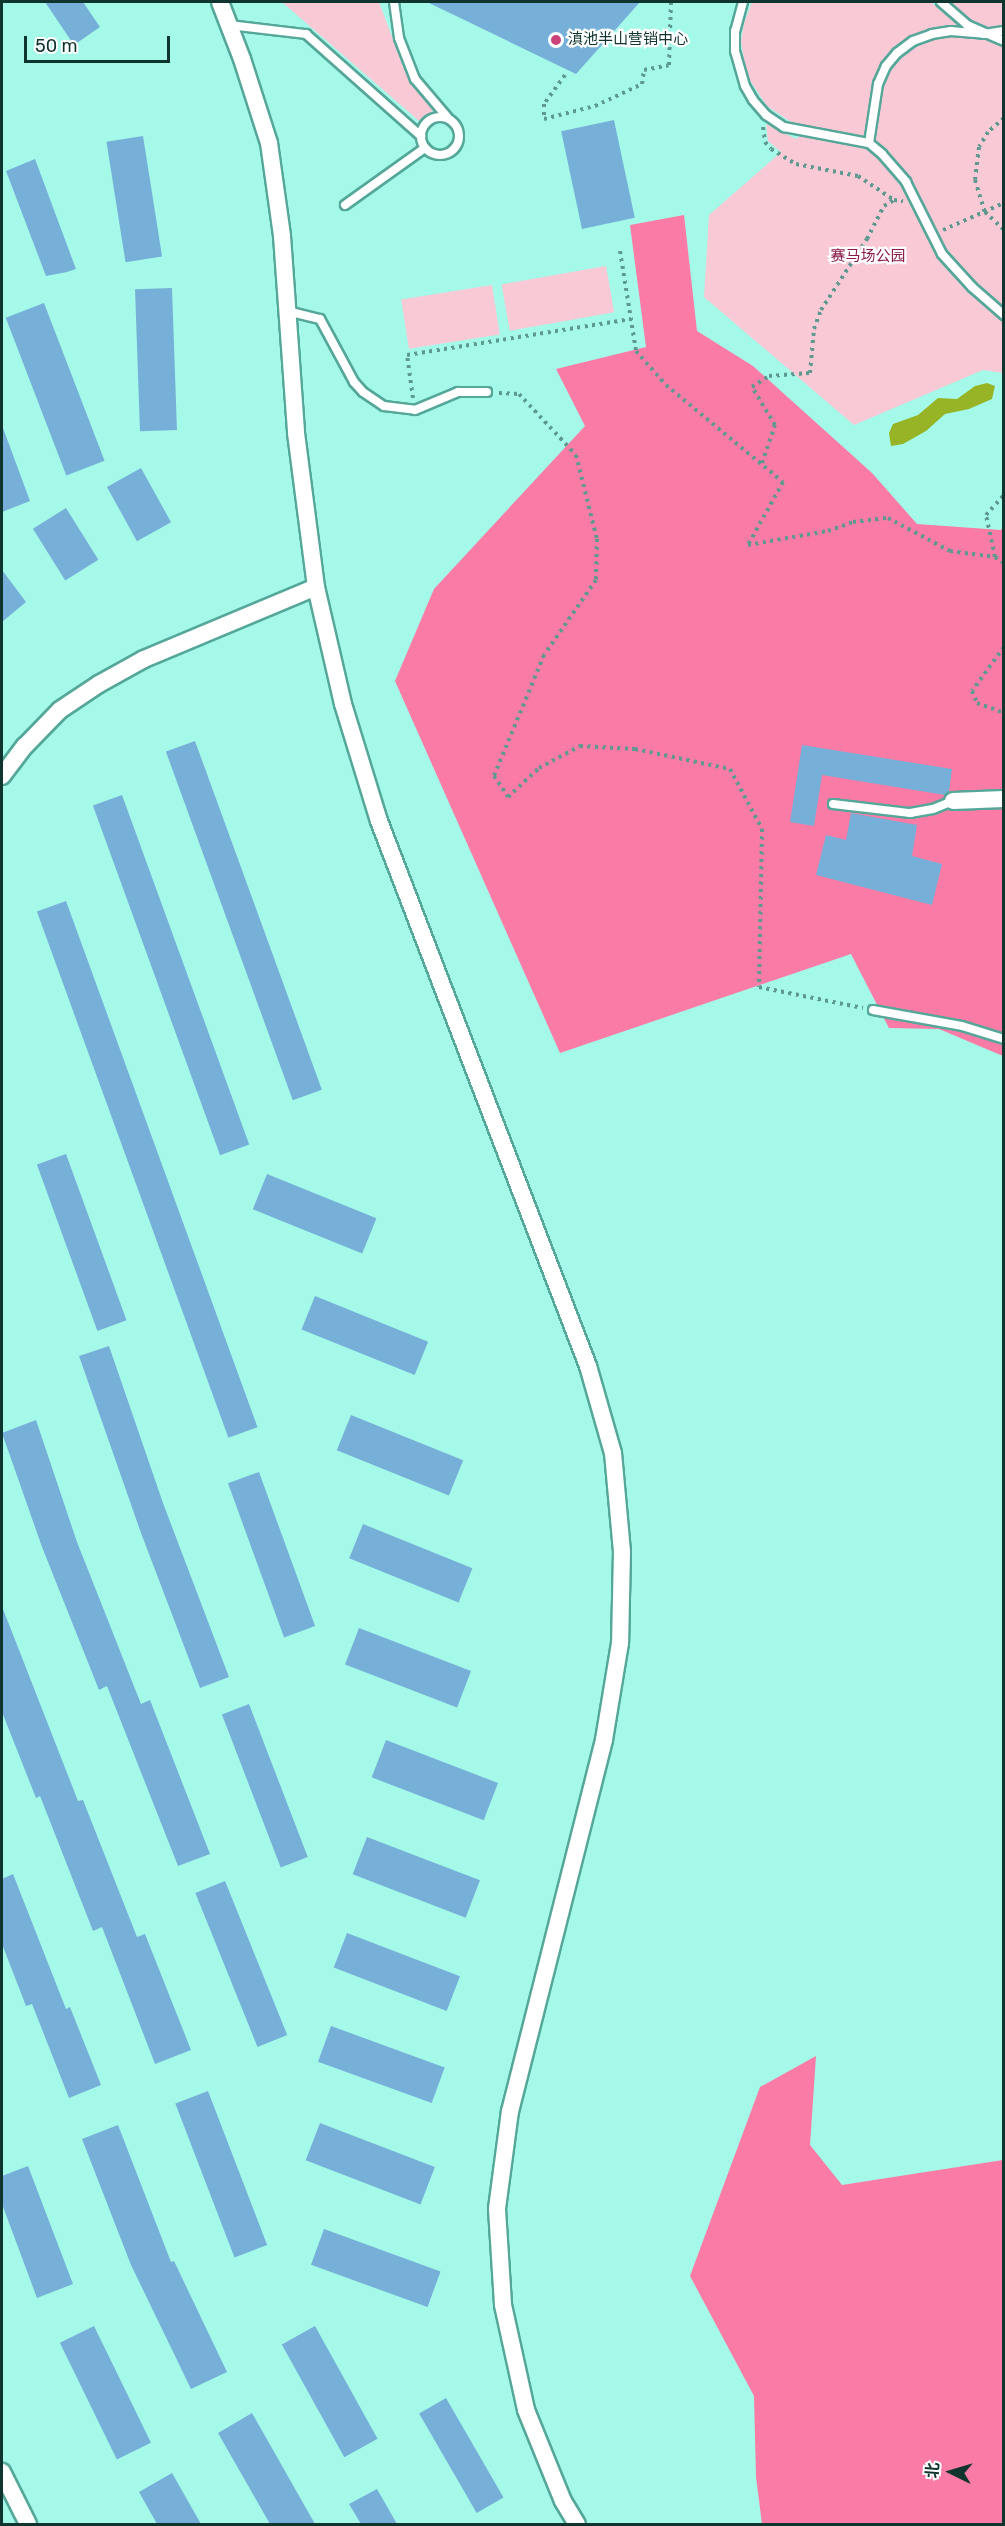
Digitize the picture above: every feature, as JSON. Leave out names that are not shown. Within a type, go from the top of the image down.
[{"type":"street","points":[[220,2],[269,143],[282,236],[296,433],[316,587],[344,704],[379,821],[588,1366],[613,1453],[622,1551],[618,1653],[604,1740],[510,2110],[497,2209],[502,2306],[526,2410],[563,2501],[577,2524]]},
{"type":"street","points":[[2,776],[25,746],[60,710],[99,684],[144,659],[316,587]]},
{"type":"street","points":[[953,801],[1004,800]]},
{"type":"street","points":[[2,2472],[28,2524]]},
{"type":"lane","points":[[394,2],[399,38],[415,79],[448,118],[459,132],[454,149],[443,155],[436,155],[425,148],[421,136],[422,129],[430,119],[448,118]]},
{"type":"lane","points":[[743,2],[735,31],[735,51],[745,86],[766,115],[784,127],[869,143],[906,182],[932,236],[956,271],[1004,315]]},
{"type":"lane","points":[[941,2],[967,26],[1004,41]]},
{"type":"lane","points":[[229,25],[306,34],[421,136]]},
{"type":"lane","points":[[869,143],[878,84],[886,66],[897,53],[913,41],[932,34],[951,32],[984,34],[1004,31]]},
{"type":"lane","points":[[345,205],[425,148]]},
{"type":"lane","points":[[287,312],[320,319],[354,382],[373,400],[398,410],[415,410],[458,392],[487,392]]},
{"type":"lane","points":[[833,804],[910,813],[933,809],[953,801]]},
{"type":"lane","points":[[873,1010],[962,1026],[1004,1039]]},
{"type":"path","points":[[565,75],[544,104],[544,118],[595,106],[642,84],[644,70],[669,65],[671,2]]},
{"type":"path","points":[[766,115],[762,132],[765,142],[771,149],[804,167],[858,176],[894,200],[916,204]]},
{"type":"path","points":[[1004,118],[988,132],[979,147],[976,164],[978,196],[985,212],[1004,230]]},
{"type":"path","points":[[1004,159],[1004,179]]},
{"type":"path","points":[[762,463],[775,425],[752,387],[769,376],[810,373],[814,329],[821,309],[884,206],[894,200]]},
{"type":"path","points":[[932,236],[1004,203]]},
{"type":"path","points":[[620,251],[636,351],[666,385],[783,482],[748,545],[828,531],[853,522],[888,518],[950,551],[995,557],[1004,563]]},
{"type":"path","points":[[415,410],[407,355],[631,319]]},
{"type":"path","points":[[487,392],[519,394],[576,455],[597,539],[596,580],[544,655],[494,776],[508,797],[539,768],[580,746],[636,749],[730,769],[762,829],[759,987],[873,1010]]},
{"type":"path","points":[[995,557],[986,514],[1004,495]]},
{"type":"path","points":[[1004,646],[972,691],[977,703],[1004,713]]},
{"type":"green space","points":[[282,2],[379,2],[404,69],[434,110],[419,121]]},
{"type":"green space","name":"赛马场公园","points":[[752,2],[931,2],[942,12],[954,2],[1003,2],[1003,373],[983,370],[854,425],[704,297],[709,215],[781,152],[768,141],[766,124],[796,139],[809,128],[791,122],[767,106],[747,76],[741,42],[744,23]]},
{"type":"green space","points":[[606,266],[614,312],[510,331],[502,284]]},
{"type":"green space","points":[[492,285],[500,334],[409,349],[401,299]]},
{"type":"shaded area","points":[[684,215],[697,331],[753,366],[872,473],[917,524],[1001,530],[1003,526],[1003,1056],[939,1029],[889,1028],[851,954],[560,1053],[395,681],[434,589],[585,426],[556,369],[646,347],[630,225]]},
{"type":"shaded area","points":[[987,383],[995,386],[992,399],[969,409],[945,414],[926,431],[903,444],[891,446],[889,433],[893,424],[918,415],[938,398],[957,399],[975,386]]},
{"type":"shaded area","points":[[816,2056],[810,2145],[842,2185],[1003,2160],[1003,2524],[762,2524],[756,2477],[754,2396],[690,2276],[760,2087]]},
{"type":"building","points":[[45,2],[83,2],[100,27],[74,45]]},
{"type":"building","name":"滇池半山营销中心","points":[[427,2],[640,2],[576,74]]},
{"type":"building","points":[[614,120],[635,218],[582,229],[561,131]]},
{"type":"building","points":[[143,136],[162,256],[126,262],[106,142]]},
{"type":"building","points":[[35,159],[76,269],[46,276],[6,171]]},
{"type":"building","points":[[172,288],[177,430],[140,431],[135,289]]},
{"type":"building","points":[[44,303],[105,461],[66,475],[6,318]]},
{"type":"building","points":[[2,429],[30,501],[2,512]]},
{"type":"building","points":[[141,468],[171,522],[137,541],[107,487]]},
{"type":"building","points":[[66,508],[98,560],[65,580],[33,529]]},
{"type":"building","points":[[2,570],[26,602],[2,622]]},
{"type":"building","points":[[195,741],[322,1090],[293,1100],[166,752]]},
{"type":"building","points":[[802,745],[952,769],[949,792],[945,795],[822,775],[814,826],[790,822]]},
{"type":"building","points":[[122,795],[249,1145],[220,1155],[93,806]]},
{"type":"building","points":[[851,813],[917,825],[912,856],[942,864],[932,905],[816,875],[826,835],[846,840]]},
{"type":"building","points":[[66,901],[258,1427],[228,1438],[37,912]]},
{"type":"building","points":[[66,1154],[127,1320],[97,1331],[37,1165]]},
{"type":"building","points":[[267,1174],[376,1218],[362,1253],[253,1209]]},
{"type":"building","points":[[315,1296],[428,1342],[415,1375],[302,1329]]},
{"type":"building","points":[[109,1346],[163,1503],[229,1677],[200,1688],[141,1533],[79,1356]]},
{"type":"building","points":[[351,1415],[463,1460],[449,1496],[337,1450]]},
{"type":"building","points":[[36,1420],[77,1542],[141,1704],[150,1700],[210,1854],[178,1866],[107,1686],[99,1690],[42,1547],[2,1433]]},
{"type":"building","points":[[259,1472],[315,1626],[284,1637],[228,1483]]},
{"type":"building","points":[[363,1524],[472,1568],[459,1603],[349,1558]]},
{"type":"building","points":[[3,1609],[78,1801],[83,1800],[137,1937],[145,1934],[191,2050],[155,2064],[102,1927],[93,1931],[40,1796],[36,1798],[2,1712]]},
{"type":"building","points":[[359,1628],[471,1671],[457,1707],[345,1664]]},
{"type":"building","points":[[249,1704],[308,1857],[281,1867],[222,1714]]},
{"type":"building","points":[[386,1740],[498,1783],[484,1820],[372,1777]]},
{"type":"building","points":[[367,1837],[480,1880],[466,1918],[353,1874]]},
{"type":"building","points":[[13,1874],[66,2009],[70,2007],[101,2085],[69,2098],[32,2004],[26,2006],[2,1944],[2,1879]]},
{"type":"building","points":[[225,1881],[287,2035],[258,2047],[195,1893]]},
{"type":"building","points":[[347,1933],[460,1976],[447,2011],[334,1968]]},
{"type":"building","points":[[331,2026],[445,2067],[432,2103],[318,2062]]},
{"type":"building","points":[[208,2091],[267,2245],[234,2258],[175,2104]]},
{"type":"building","points":[[320,2123],[435,2167],[420,2204],[306,2160]]},
{"type":"building","points":[[118,2125],[171,2262],[174,2261],[227,2372],[191,2389],[131,2265],[82,2139]]},
{"type":"building","points":[[28,2166],[73,2284],[37,2298],[2,2204],[2,2176]]},
{"type":"building","points":[[324,2229],[441,2271],[428,2307],[311,2265]]},
{"type":"building","points":[[94,2326],[151,2443],[117,2460],[60,2343]]},
{"type":"building","points":[[315,2326],[378,2439],[344,2457],[282,2344]]},
{"type":"building","points":[[446,2398],[504,2498],[477,2513],[419,2414]]},
{"type":"building","points":[[252,2413],[315,2524],[270,2524],[218,2433]]},
{"type":"building","points":[[172,2473],[201,2524],[157,2524],[139,2492]]},
{"type":"building","points":[[377,2489],[397,2524],[361,2524],[349,2504]]},
{"type":"place","name":"滇池半山营销中心","points":[[556,40]]}]
